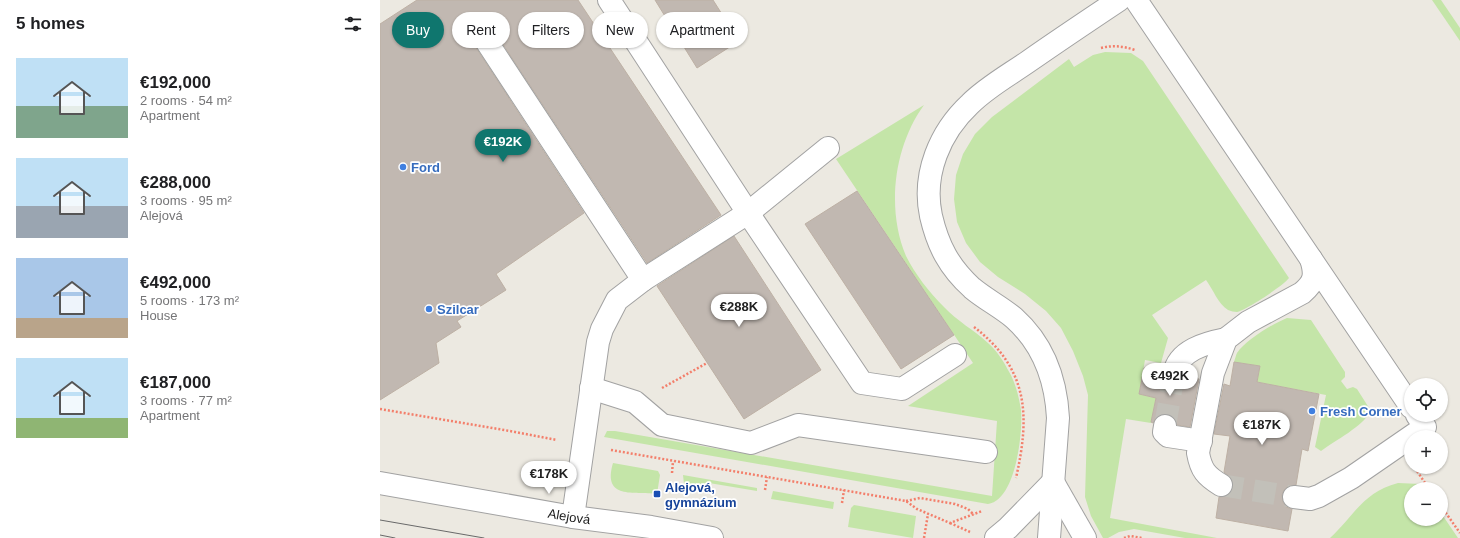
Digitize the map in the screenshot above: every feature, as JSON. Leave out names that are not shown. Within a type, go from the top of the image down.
[{"type":"street","points":[[609,0],[748,213],[862,383],[902,389],[955,355]]},
{"type":"street","points":[[1049,538],[1058,412],[1057,400],[1049,369],[1042,353],[1025,330],[1006,312],[973,288],[945,257],[935,233],[930,210],[930,176],[946,132],[970,103],[1063,37],[1119,0]]},
{"type":"street","points":[[1136,0],[1404,397]]},
{"type":"street","points":[[491,48],[643,280]]},
{"type":"street","points":[[573,517],[598,342],[602,329],[617,300],[643,280],[748,213],[828,148]]},
{"type":"street","points":[[1174,374],[1177,364],[1181,359],[1201,345],[1226,339],[1248,322],[1302,293],[1309,287],[1313,279],[1314,269],[1310,259]]},
{"type":"street","points":[[1222,485],[1211,479],[1202,468],[1198,453],[1212,373],[1226,339]]},
{"type":"street","points":[[591,388],[635,402],[662,425],[751,443],[798,425],[986,452]]},
{"type":"street","points":[[1294,497],[1310,498],[1319,496],[1351,478],[1425,427],[1422,422]]},
{"type":"street","points":[[1166,426],[1164,432],[1168,436],[1201,440]]},
{"type":"street","points":[[996,538],[1008,528],[1053,482]]},
{"type":"street","points":[[1053,482],[1085,538]]},
{"type":"street","name":"Alejová","points":[[380,483],[573,517],[651,527],[712,538]]},
{"type":"path","points":[[1100,48],[1117,46],[1125,47],[1138,52]]},
{"type":"path","points":[[635,402],[707,363]]},
{"type":"path","points":[[380,409],[510,431],[583,446],[844,490],[906,500],[920,498],[955,504],[968,509],[977,518]]},
{"type":"path","points":[[672,473],[673,461]]},
{"type":"path","points":[[765,490],[767,477]]},
{"type":"path","points":[[842,503],[844,490]]},
{"type":"path","points":[[906,500],[917,509],[972,533]]},
{"type":"path","points":[[924,538],[928,514]]},
{"type":"path","points":[[950,523],[967,516]]},
{"type":"path","points":[[1448,516],[1460,534]]},
{"type":"path","points":[[1124,538],[1130,536],[1142,538]]},
{"type":"green space","points":[[1432,0],[1441,0],[1460,28],[1460,41]]},
{"type":"green space","points":[[1105,52],[1131,53],[1143,61],[1289,278],[1264,297],[1237,312],[1228,310],[1224,307],[1206,280],[1152,315],[1168,338],[1161,363],[1145,360],[1139,394],[1156,398],[1151,423],[1126,419],[1110,518],[1217,538],[1185,538],[1134,529],[1119,532],[1108,538],[1103,538],[1091,516],[1085,497],[1088,395],[1083,376],[1073,351],[1061,328],[1046,311],[1025,294],[998,277],[980,262],[966,243],[957,222],[954,199],[956,175],[963,154],[975,134],[992,117],[1069,59],[1074,67],[1093,55]]},
{"type":"green space","points":[[924,105],[914,121],[900,158],[896,178],[896,218],[900,238],[906,256],[923,283],[949,312],[983,338],[994,349],[1004,363],[1015,384],[1021,410],[1021,433],[1019,448],[1016,464],[1011,478],[1005,491],[998,500],[988,504],[604,437],[607,431],[615,431],[992,496],[997,421],[908,406],[973,363],[836,159]]},
{"type":"green space","points":[[1287,318],[1311,320],[1345,372],[1345,377],[1341,381],[1347,389],[1353,387],[1357,389],[1371,411],[1355,428],[1321,451],[1315,447],[1326,395],[1257,382],[1260,366],[1234,362],[1237,353],[1246,343],[1267,328]]},
{"type":"green space","points":[[613,463],[658,471],[660,475],[657,494],[630,493],[616,488],[612,483],[611,475]]},
{"type":"green space","points":[[683,475],[757,488],[757,491],[709,483],[708,488],[684,484]]},
{"type":"green space","points":[[1398,483],[1404,483],[1404,526],[1448,526],[1448,523],[1458,538],[1330,538],[1367,499],[1386,487]]},
{"type":"green space","points":[[773,491],[834,502],[833,509],[771,499]]},
{"type":"green space","points":[[854,505],[916,516],[913,538],[848,527],[851,508]]},
{"type":"building","points":[[417,0],[578,0],[592,21],[592,48],[610,48],[721,215],[647,263],[505,48],[510,48],[510,12],[452,12],[452,48],[476,48],[584,213],[496,274],[506,290],[457,321],[461,327],[436,343],[439,363],[380,400],[380,24],[392,16],[392,48],[444,48],[444,12],[398,12]]},
{"type":"building","points":[[655,0],[713,0],[721,12],[662,12]]},
{"type":"building","points":[[685,48],[728,48],[697,68]]},
{"type":"building","points":[[857,191],[954,335],[901,369],[805,224]]},
{"type":"building","points":[[734,236],[821,370],[744,419],[657,286]]},
{"type":"building","points":[[1234,362],[1260,366],[1257,382],[1319,394],[1308,451],[1302,449],[1296,485],[1289,486],[1284,490],[1282,495],[1283,502],[1286,507],[1292,509],[1288,531],[1216,518],[1219,497],[1227,496],[1232,491],[1233,486],[1232,479],[1224,472],[1230,436],[1214,434],[1224,384],[1230,386]]},
{"type":"building","points":[[1144,368],[1162,372],[1162,377],[1165,382],[1171,386],[1177,386],[1182,383],[1186,377],[1199,379],[1190,427],[1177,425],[1173,417],[1167,414],[1160,414],[1153,423],[1151,422],[1156,398],[1139,394]]},
{"type":"tunnel","points":[[1165,426],[1174,374]]},
{"type":"tunnel","points":[[1221,485],[1294,497]]},
{"type":"tram line","points":[[380,520],[484,538]]},
{"type":"tram line","points":[[380,535],[395,538]]},
{"type":"place","name":"Ford","points":[[403,167]]},
{"type":"place","name":"Szilcar","points":[[429,309]]},
{"type":"place","name":"Fresh Corner","points":[[1312,411]]},
{"type":"place","name":"Alejová, gymnázium","points":[[657,494]]}]
